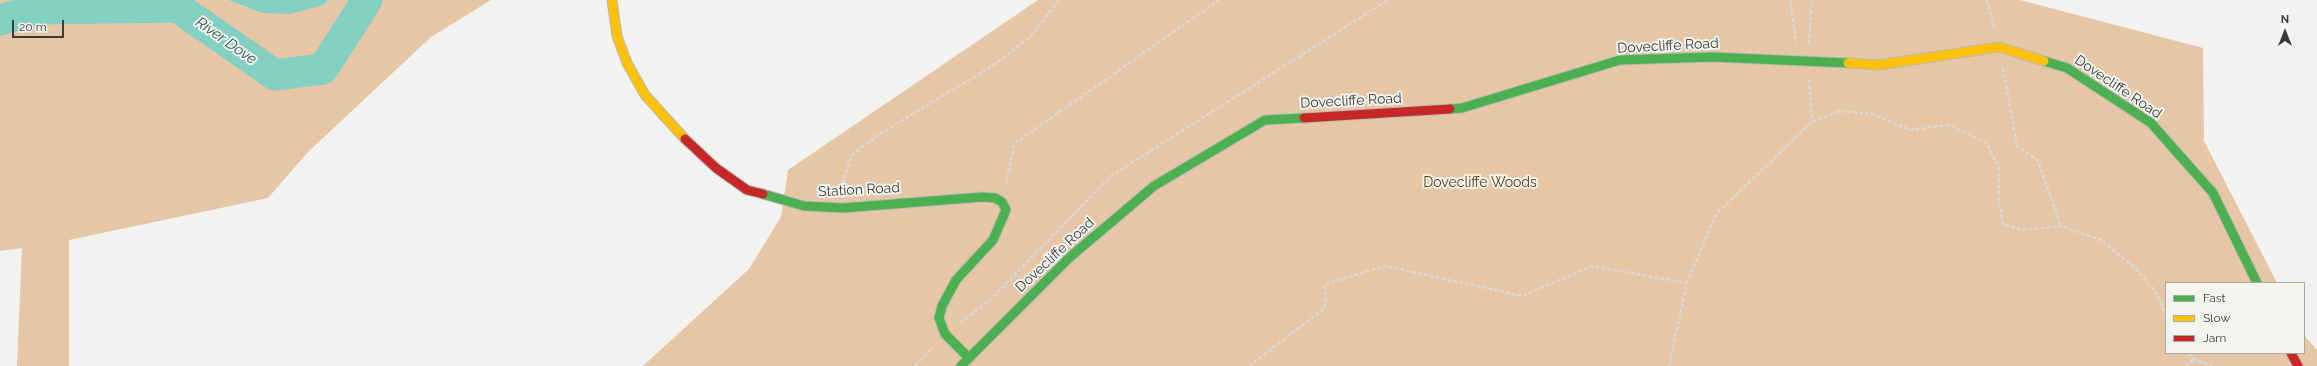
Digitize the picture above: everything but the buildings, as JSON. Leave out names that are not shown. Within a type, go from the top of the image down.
[{"type":"street","name":"Station Road","points":[[612,0],[617,36],[627,63],[646,95],[693,148],[716,168],[747,190],[804,206],[843,208],[982,197],[995,198],[1002,202]]},
{"type":"street","name":"Dovecliffe Road","points":[[961,366],[968,357],[1070,257],[1154,186],[1265,120],[1462,108],[1620,60],[1712,57],[1879,65],[1999,47],[2068,68],[2151,123],[2213,193],[2257,282]]},
{"type":"street","points":[[968,357],[945,334],[939,318],[942,306],[956,280],[993,240],[1006,210],[1002,202]]},
{"type":"street","points":[[2292,354],[2298,366]]},
{"type":"path","points":[[843,208],[840,187],[852,155],[878,135],[997,63],[1030,36],[1059,0]]},
{"type":"path","points":[[1002,202],[1014,144],[1220,0]]},
{"type":"path","points":[[916,366],[945,334],[990,300],[1111,176],[1388,0]]},
{"type":"path","points":[[1790,0],[1799,60]]},
{"type":"path","points":[[1987,0],[1999,47],[2018,146],[2038,161],[2061,226]]},
{"type":"path","points":[[1669,366],[1687,283],[1716,214],[1812,122],[1839,111],[1872,114],[1911,130],[1950,125],[1987,143],[1999,169],[1999,202],[2003,224],[2022,230],[2061,226],[2101,240],[2135,268],[2156,292],[2165,314]]},
{"type":"path","points":[[1249,366],[1325,308],[1325,284],[1385,266],[1522,296],[1592,266],[1687,283]]},
{"type":"path","points":[[2190,354],[2194,359],[2212,366]]},
{"type":"path","points":[[2185,366],[2194,359]]},
{"type":"green space","points":[[0,0],[228,0],[262,13],[323,5],[328,0],[491,0],[431,37],[308,152],[268,198],[69,240],[69,366],[17,366],[22,248],[0,251]]},
{"type":"green space","name":"Dovecliffe Woods","points":[[1038,0],[2020,0],[2203,48],[2204,141],[2276,282],[2165,282],[2165,354],[2305,354],[2305,336],[2317,350],[2317,366],[643,366],[749,269],[781,217],[788,170]]},
{"type":"shaded area","points":[[228,0],[328,0],[323,5],[290,14],[262,13]]},
{"type":"waterway","name":"River Dove","points":[[0,20],[38,9],[177,7],[275,75],[323,69],[367,0]]},
{"type":"traffic: fast","points":[[1450,109],[1462,108],[1620,60],[1713,57],[1848,63]]},
{"type":"traffic: fast","points":[[2044,61],[2067,68],[2151,123],[2213,193],[2257,282]]},
{"type":"traffic: fast","points":[[961,366],[1070,257],[1154,186],[1265,120],[1304,118]]},
{"type":"traffic: fast","points":[[763,194],[804,206],[843,208],[982,197],[995,198],[1002,202],[1006,210],[993,240],[956,280],[942,306],[939,318],[945,334],[968,357]]},
{"type":"traffic: slow","points":[[612,0],[617,36],[627,63],[645,95],[685,139]]},
{"type":"traffic: slow","points":[[1848,63],[1879,65],[1999,47],[2044,61]]},
{"type":"traffic: jam","points":[[1304,118],[1450,109]]},
{"type":"traffic: jam","points":[[685,139],[716,168],[747,190],[763,194]]},
{"type":"traffic: jam","points":[[2292,354],[2298,366]]}]
